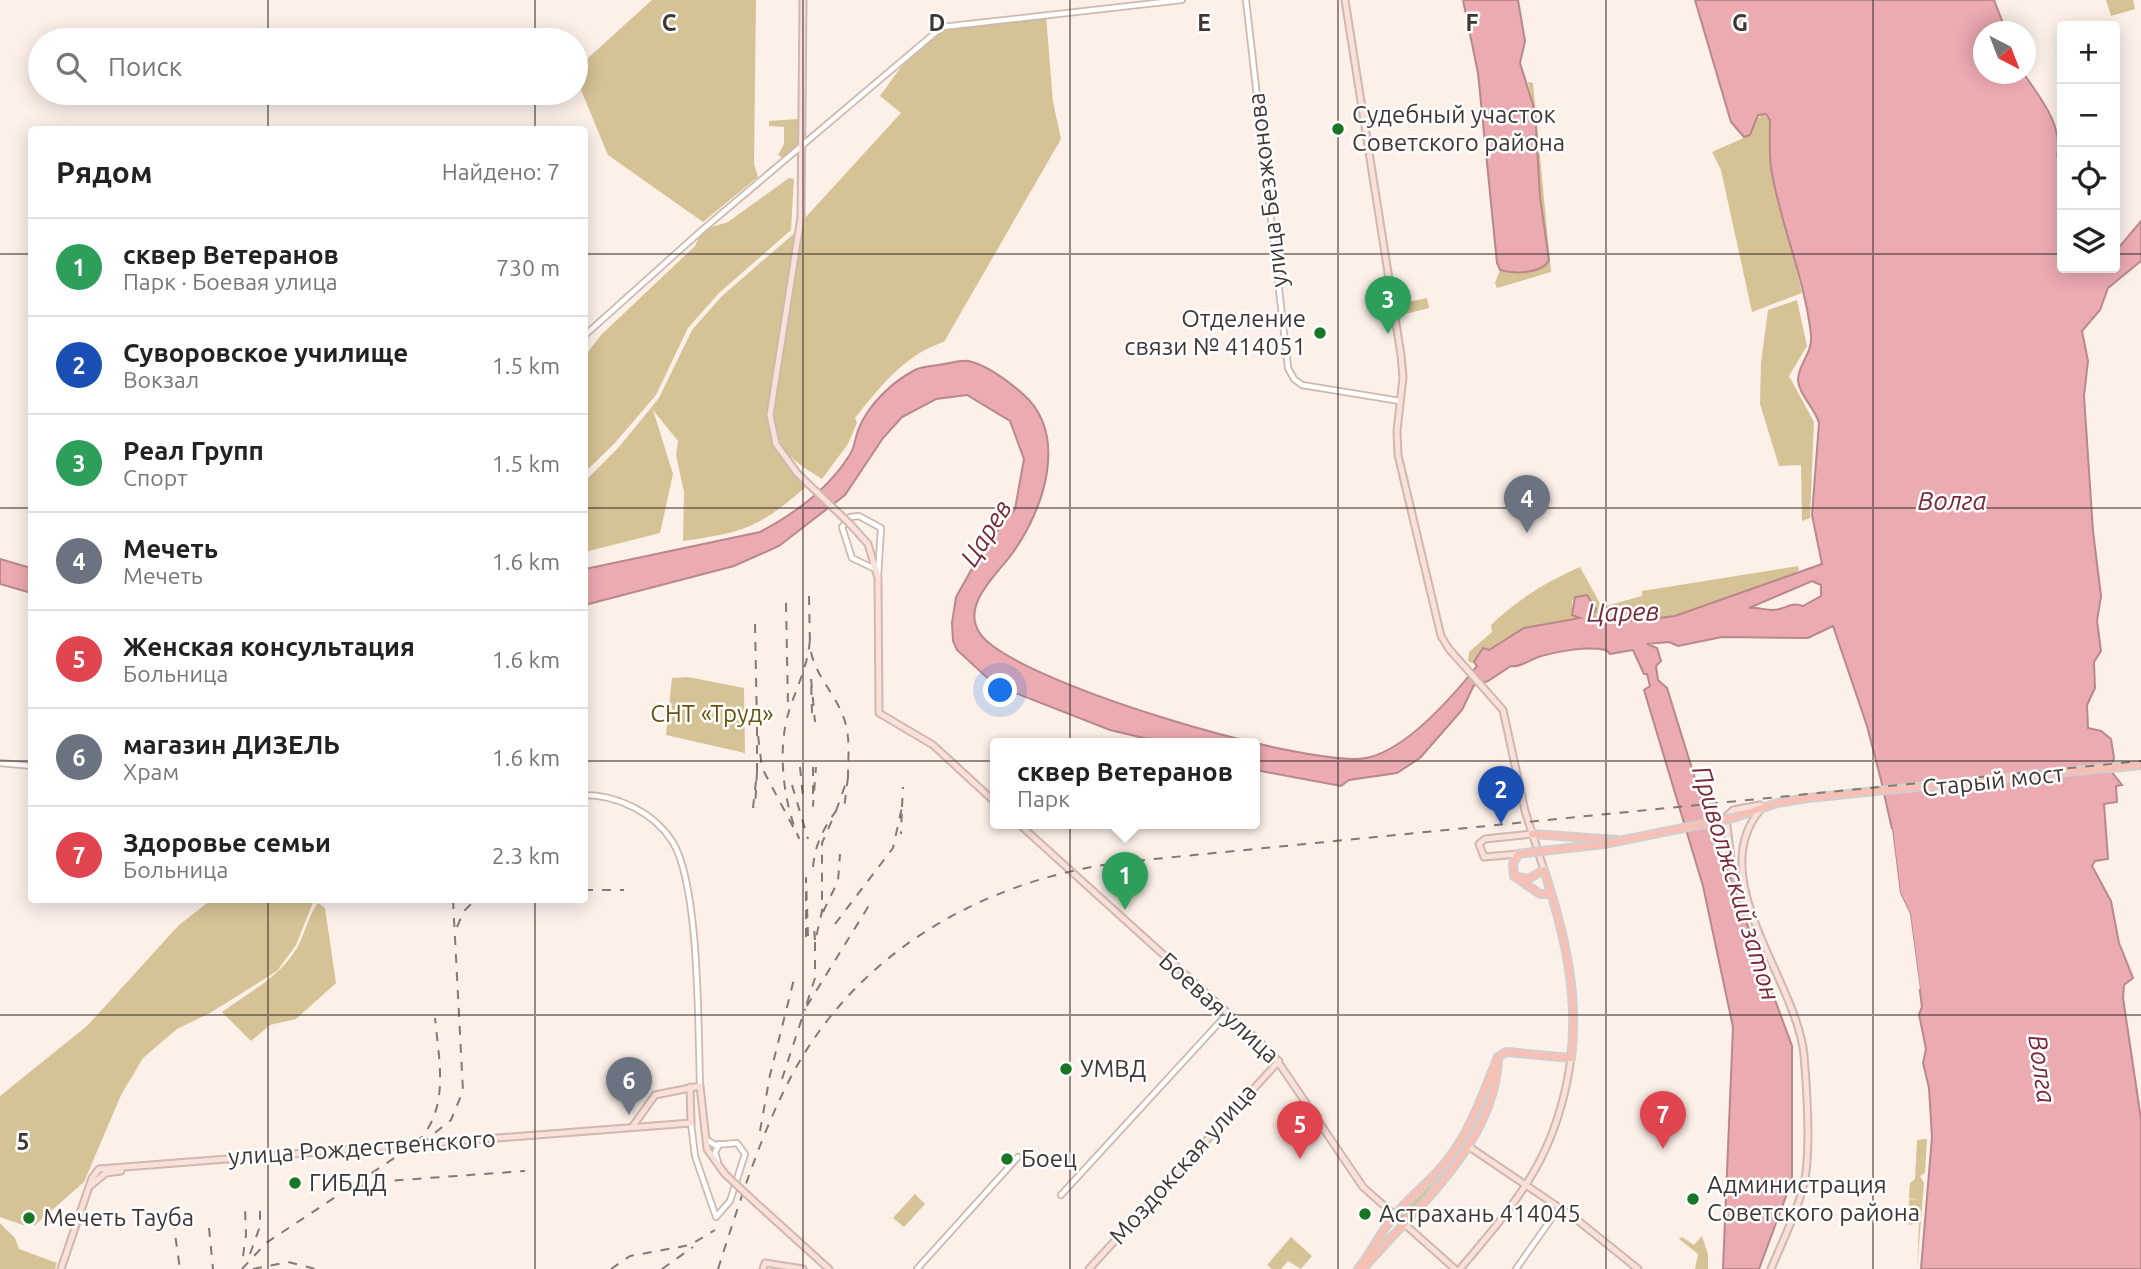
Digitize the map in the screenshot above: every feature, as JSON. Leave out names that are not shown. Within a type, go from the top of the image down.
[{"type":"main road","points":[[803,0],[803,147],[798,242],[769,415],[776,444],[797,473],[866,541],[878,560],[878,713],[933,745],[990,797]]},
{"type":"main road","points":[[1345,0],[1401,355],[1397,444],[1403,480],[1441,636],[1503,710],[1525,811],[1540,858],[1540,871],[1551,894],[1563,933],[1572,984],[1574,1011],[1571,1059],[1559,1120],[1527,1186],[1457,1269]]},
{"type":"main road","name":"Старый мост","points":[[1627,840],[1733,818],[1760,807],[1807,798],[2137,765]]},
{"type":"main road","points":[[1760,807],[1747,826],[1741,847],[1742,873],[1759,930],[1800,1033],[1804,1055],[1805,1176],[1771,1269]]},
{"type":"main road","points":[[1759,930],[1742,897],[1729,853],[1727,813],[1760,807]]},
{"type":"main road","points":[[1745,814],[1747,826]]},
{"type":"main road","name":"Боевая улица","points":[[1024,829],[1279,1061],[1354,1177],[1394,1216],[1457,1269]]},
{"type":"main road","points":[[1532,834],[1627,840],[1484,858],[1479,844],[1485,839],[1532,834]]},
{"type":"main road","points":[[1514,876],[1513,864],[1522,854]]},
{"type":"main road","points":[[1514,876],[1528,879],[1540,871]]},
{"type":"main road","points":[[1514,876],[1540,894],[1551,894]]},
{"type":"main road","points":[[1363,1269],[1382,1241],[1394,1216],[1438,1171],[1460,1141],[1479,1110],[1498,1057],[1506,1052],[1571,1059]]},
{"type":"main road","points":[[1357,1269],[1402,1223],[1468,1146],[1492,1101],[1498,1057]]},
{"type":"main road","name":"Моздокская улица","points":[[1088,1269],[1279,1061]]},
{"type":"main road","points":[[604,1130],[633,1126],[655,1095],[700,1086],[704,1137],[709,1154],[723,1172],[829,1269]]},
{"type":"main road","points":[[690,1087],[691,1122]]},
{"type":"main road","points":[[643,1115],[647,1124],[658,1125]]},
{"type":"main road","name":"улица Рождественского","points":[[61,1269],[90,1186],[103,1171],[691,1122]]},
{"type":"main road","points":[[1460,1141],[1559,1208],[1639,1269]]},
{"type":"main road","points":[[763,1269],[765,1263],[770,1267],[803,1269]]},
{"type":"street","points":[[588,332],[612,308],[942,27],[1182,0]]},
{"type":"street","name":"улица Безжонова","points":[[1246,0],[1288,368],[1294,379],[1302,385],[1400,401]]},
{"type":"street","points":[[877,569],[866,567],[852,558],[842,527],[853,515],[881,528],[878,578]]},
{"type":"street","points":[[0,763],[28,766]]},
{"type":"street","points":[[588,796],[624,803],[644,814],[667,834],[682,863],[697,999],[700,1086]]},
{"type":"street","points":[[1061,1195],[1228,1013]]},
{"type":"street","points":[[691,1122],[695,1156],[716,1217],[730,1201],[743,1166],[744,1148],[734,1142],[711,1144],[704,1137]]},
{"type":"street","points":[[720,1144],[715,1153],[723,1172]]},
{"type":"street","points":[[917,1269],[1018,1157]]},
{"type":"street","points":[[1516,1269],[1559,1208]]},
{"type":"green space","points":[[652,0],[756,0],[754,164],[758,177],[703,222],[608,155],[587,105],[588,58]]},
{"type":"green space","points":[[2106,0],[2133,0],[2135,9],[2111,16]]},
{"type":"green space","points":[[1046,16],[1053,102],[1061,139],[944,342],[930,347],[905,363],[884,383],[855,418],[857,423],[848,444],[822,479],[787,452],[778,436],[773,411],[805,218],[901,113],[880,96],[901,67],[943,29]]},
{"type":"green space","points":[[1528,82],[1533,83],[1551,272],[1497,288],[1495,283],[1500,270],[1534,271],[1549,261],[1540,197],[1535,111]]},
{"type":"green space","points":[[1763,114],[1770,120],[1772,168],[1802,293],[1752,312],[1721,170],[1712,152],[1750,135],[1756,119]]},
{"type":"green space","points":[[798,119],[798,146],[784,159],[778,155],[784,144],[784,127],[769,126],[769,121]]},
{"type":"green space","points":[[789,178],[794,179],[791,230],[719,293],[688,328],[656,395],[614,444],[588,469],[588,352],[601,335],[695,246],[708,228],[728,222]]},
{"type":"green space","points":[[797,231],[766,416],[771,437],[780,455],[807,486],[776,511],[751,526],[683,541],[684,492],[676,455],[678,441],[653,410],[673,474],[660,533],[588,551],[588,478],[618,448],[659,398],[692,330],[722,296]]},
{"type":"green space","points":[[1427,298],[1429,308],[1401,315],[1399,304]]},
{"type":"green space","points":[[1797,300],[1807,346],[1789,376],[1814,422],[1810,518],[1802,521],[1801,465],[1779,466],[1760,404],[1761,363],[1768,310]]},
{"type":"green space","points":[[1798,566],[1799,570],[1793,574],[1675,616],[1659,618],[1650,614],[1622,621],[1607,620],[1592,617],[1595,613],[1572,600],[1573,616],[1582,617],[1524,628],[1489,650],[1483,649],[1475,664],[1468,661],[1469,652],[1492,632],[1491,625],[1511,607],[1556,578],[1580,567],[1602,607],[1642,596],[1642,591]]},
{"type":"green space","name":"СНТ «Труд»","points":[[688,677],[744,688],[745,753],[666,735],[672,678]]},
{"type":"green space","points":[[207,903],[313,903],[296,945],[277,971],[210,1013],[177,1029],[143,1058],[121,1095],[84,1182],[35,1225],[23,1225],[0,1217],[0,1096],[87,1026],[179,925]]},
{"type":"green space","points":[[318,903],[325,908],[336,983],[296,1019],[270,1025],[251,1041],[222,1012],[263,984],[290,959]]},
{"type":"green space","points":[[1927,1139],[1925,1173],[1920,1176],[1924,1183],[1917,1269],[1919,1223],[1909,1225],[1909,1199],[1919,1200],[1909,1198],[1910,1183],[1915,1179],[1917,1140]]},
{"type":"green space","points":[[1460,1146],[1464,1147],[1406,1218],[1401,1219],[1401,1213]]},
{"type":"green space","points":[[915,1194],[925,1204],[904,1227],[893,1218]]},
{"type":"green space","points":[[0,1223],[15,1238],[19,1249],[57,1263],[55,1269],[0,1269]]},
{"type":"green space","points":[[1702,1236],[1708,1254],[1708,1269],[1695,1269],[1698,1254],[1679,1239],[1682,1237],[1694,1245]]},
{"type":"green space","points":[[1291,1237],[1312,1256],[1301,1269],[1288,1261],[1281,1269],[1272,1269],[1267,1265]]},
{"type":"water","points":[[1463,0],[1518,0],[1525,41],[1520,63],[1535,111],[1540,197],[1549,260],[1534,270],[1500,270],[1497,263],[1478,73]]},
{"type":"water","name":"Волга","points":[[1695,0],[1994,0],[2002,21],[1973,21],[1973,84],[2031,84],[2049,112],[2057,133],[2057,273],[2120,273],[2120,246],[2141,221],[2141,261],[2108,288],[2100,310],[2082,331],[2088,361],[2084,396],[2093,531],[2101,596],[2097,621],[2101,651],[2094,662],[2095,688],[2087,705],[2088,728],[2101,731],[2111,739],[2114,758],[2111,771],[2122,785],[2116,786],[2117,802],[2104,804],[2108,859],[2095,861],[2092,866],[2111,901],[2119,943],[2133,978],[2124,985],[2123,998],[2141,1119],[2141,1269],[1921,1269],[1932,1137],[1929,1088],[1923,1063],[1926,1049],[1919,1014],[1922,1007],[1910,914],[1900,893],[1892,829],[1867,726],[1833,626],[1808,638],[1722,637],[1678,646],[1669,642],[1647,644],[1657,648],[1661,661],[1656,666],[1658,680],[1667,688],[1702,801],[1792,1046],[1792,1180],[1759,1269],[1723,1269],[1733,1027],[1703,886],[1644,690],[1650,686],[1647,674],[1644,674],[1633,650],[1610,654],[1606,650],[1598,649],[1573,650],[1541,656],[1522,665],[1511,666],[1488,681],[1474,685],[1462,710],[1420,758],[1397,773],[1349,780],[1341,786],[1260,771],[1260,744],[1334,758],[1366,758],[1382,753],[1413,733],[1442,706],[1477,666],[1474,662],[1483,648],[1489,650],[1524,628],[1580,618],[1572,615],[1575,597],[1587,595],[1596,609],[1592,617],[1596,618],[1637,621],[1650,614],[1659,618],[1675,616],[1822,564],[1812,515],[1819,423],[1801,391],[1798,380],[1811,341],[1808,314],[1775,189],[1771,168],[1770,120],[1766,114],[1758,115],[1750,135],[1744,137],[1731,122]],"holes":[[[1812,581],[1821,585],[1821,596],[1803,606],[1795,605],[1777,610],[1749,608]]]},
{"type":"water","name":"Волга","points":[[968,361],[990,370],[1023,394],[1037,411],[1045,430],[1048,450],[1047,472],[1035,514],[1014,551],[978,599],[975,621],[979,632],[1002,652],[1044,674],[1162,718],[1235,738],[1144,738],[1110,730],[995,685],[957,650],[953,641],[952,623],[956,597],[983,549],[1015,509],[1024,459],[1010,421],[967,395],[936,399],[902,417],[883,438],[845,495],[779,546],[734,566],[588,604],[588,568],[760,532],[809,500],[841,468],[851,453],[863,419],[890,387],[918,369]]},
{"type":"water","points":[[0,559],[28,567],[28,592],[0,584]]},
{"type":"pier","points":[[1888,829],[1892,829],[1900,893],[1910,914],[1920,989],[1917,989],[1906,911],[1896,894]]},
{"type":"railway","points":[[809,596],[810,646]]},
{"type":"railway","points":[[786,603],[788,706]]},
{"type":"railway","points":[[755,624],[757,727]]},
{"type":"railway","points":[[757,772],[757,727],[762,768],[799,838],[793,824],[783,775],[783,742],[789,711],[805,667],[810,639]]},
{"type":"railway","points":[[811,652],[813,661],[846,723],[848,777]]},
{"type":"railway","points":[[812,713],[811,678],[815,722]]},
{"type":"railway","points":[[718,1269],[770,1121],[792,1075],[820,1030],[853,991],[890,957],[932,928],[976,904],[1024,885],[1073,871],[1124,862],[2141,761]]},
{"type":"railway","points":[[800,767],[803,797]]},
{"type":"railway","points":[[813,767],[813,806],[816,767]]},
{"type":"railway","points":[[753,808],[757,772],[755,808]]},
{"type":"railway","points":[[836,811],[848,777],[844,809]]},
{"type":"railway","points":[[792,785],[808,839]]},
{"type":"railway","points":[[902,807],[903,787]]},
{"type":"railway","points":[[835,924],[893,848],[902,807],[901,834]]},
{"type":"railway","points":[[813,867],[820,838],[836,811],[822,843],[822,911],[815,942],[814,925]]},
{"type":"railway","points":[[823,912],[838,881],[840,854]]},
{"type":"railway","points":[[806,937],[806,878],[808,936]]},
{"type":"railway","points":[[588,890],[624,890]]},
{"type":"railway","points":[[815,942],[815,978],[805,1009],[873,899]]},
{"type":"railway","points":[[421,1144],[451,1120],[463,1091],[453,903]]},
{"type":"railway","points":[[457,927],[464,911],[472,903]]},
{"type":"railway","points":[[760,1131],[770,1075],[794,979]]},
{"type":"railway","points":[[782,1079],[805,1009]]},
{"type":"railway","points":[[242,1269],[266,1243],[414,1145],[426,1132],[438,1102],[440,1086],[435,1018]]},
{"type":"railway","points":[[359,1186],[387,1181],[525,1171]]},
{"type":"railway","points":[[250,1254],[260,1226],[260,1202]]},
{"type":"railway","points":[[243,1256],[246,1235],[245,1207]]},
{"type":"railway","points":[[173,1220],[180,1269]]},
{"type":"railway","points":[[209,1228],[213,1269]]},
{"type":"railway","points":[[611,1269],[630,1256],[690,1245],[715,1230]]},
{"type":"railway","points":[[662,1269],[693,1247]]},
{"type":"railway","points":[[253,1269],[288,1262],[316,1269]]},
{"type":"place","name":"Судебный участок Советского района","points":[[1338,129]]},
{"type":"place","name":"Отделение связи № 414051","points":[[1320,333]]},
{"type":"place","name":"Реал Групп","points":[[1388,334]]},
{"type":"place","name":"Мечеть","points":[[1527,533]]},
{"type":"place","name":"Суворовское училище","points":[[1501,824]]},
{"type":"place","name":"сквер Ветеранов","points":[[1125,910]]},
{"type":"place","name":"УМВД","points":[[1066,1069]]},
{"type":"place","name":"магазин ДИЗЕЛЬ","points":[[629,1115]]},
{"type":"place","name":"Здоровье семьи","points":[[1663,1149]]},
{"type":"place","name":"Боец","points":[[1007,1159]]},
{"type":"place","name":"Женская консультация","points":[[1300,1159]]},
{"type":"place","name":"ГИБДД","points":[[295,1183]]},
{"type":"place","name":"Администрация Советского района","points":[[1693,1199]]},
{"type":"place","name":"Астрахань 414045","points":[[1365,1214]]},
{"type":"place","name":"Мечеть Тауба","points":[[29,1218]]},
{"type":"water label","name":"Царев","points":[[986,533]]},
{"type":"water label","name":"Царев","points":[[1623,612]]},
{"type":"water label","name":"Приволжский затон","points":[[1736,883]]}]
